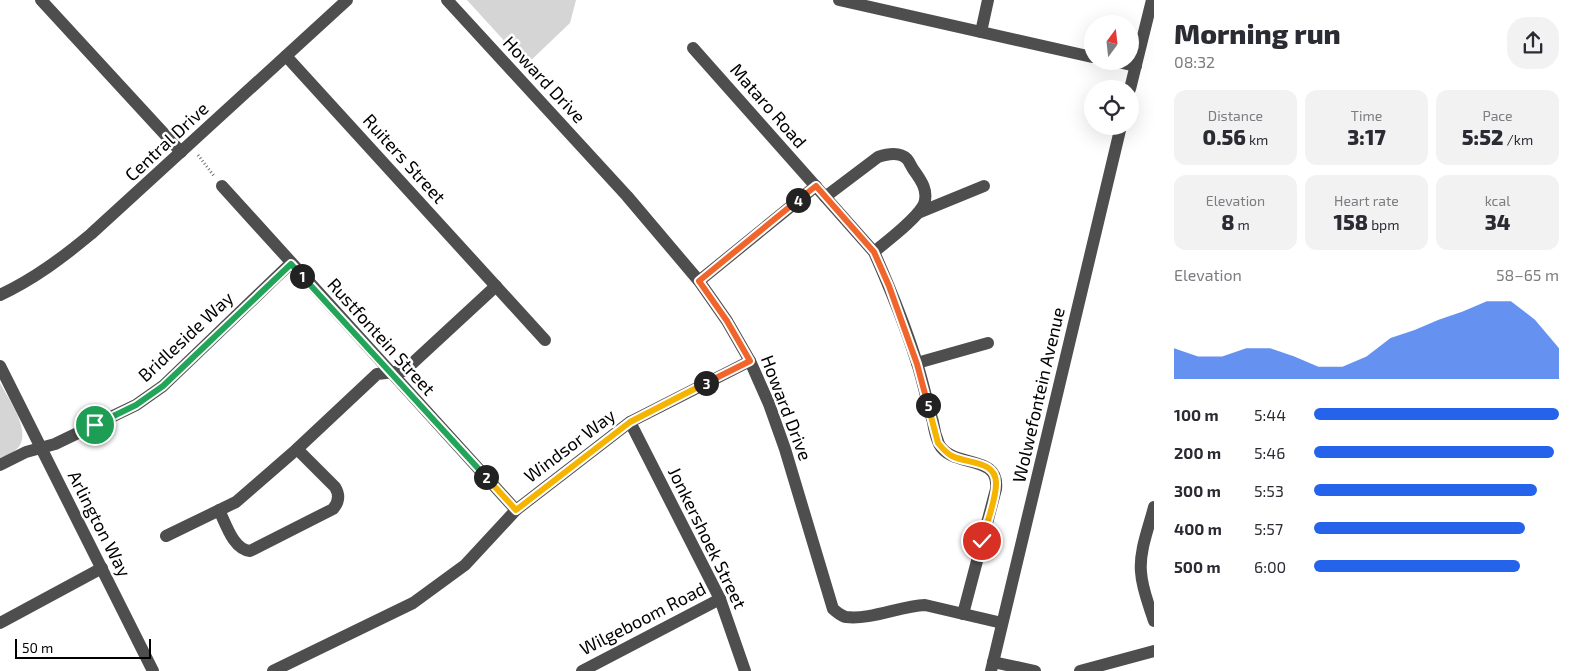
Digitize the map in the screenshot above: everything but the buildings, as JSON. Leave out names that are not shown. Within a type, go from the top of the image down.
[{"type":"street","points":[[42,0],[181,152]]},
{"type":"street","name":"Central Drive","points":[[0,295],[22,285],[59,261],[92,234],[347,0]]},
{"type":"street","name":"Howard Drive","points":[[447,0],[627,196],[699,281],[727,321],[750,361],[769,404],[785,448],[833,609],[847,617],[865,616],[915,605],[925,605],[1002,623]]},
{"type":"street","points":[[839,0],[1084,54]]},
{"type":"street","points":[[982,32],[988,0]]},
{"type":"street","points":[[1139,54],[1152,0]]},
{"type":"street","name":"Mataro Road","points":[[693,48],[874,252],[889,286],[917,364],[936,437],[946,453],[956,458],[985,466],[996,478],[996,489],[964,614]]},
{"type":"street","name":"Ruiters Street","points":[[286,56],[545,340]]},
{"type":"street","name":"Wolwefontein Avenue","points":[[992,666],[1119,135]]},
{"type":"street","points":[[825,197],[878,157],[896,154],[906,158],[924,186],[926,194],[918,214]]},
{"type":"street","name":"Rustfontein Street","points":[[222,186],[516,510]]},
{"type":"street","points":[[699,281],[816,186]]},
{"type":"street","points":[[874,252],[918,214],[984,186]]},
{"type":"street","name":"Bridleside Way","points":[[0,465],[26,452],[55,444],[136,405],[163,386],[291,264]]},
{"type":"street","points":[[166,536],[236,502],[376,374],[404,371],[496,286]]},
{"type":"street","points":[[917,364],[988,343]]},
{"type":"street","name":"Windsor Way","points":[[273,671],[413,603],[465,565],[516,510],[630,422],[750,361]]},
{"type":"street","name":"Arlington Way","points":[[0,366],[153,671]]},
{"type":"street","name":"Jonkershoek Street","points":[[630,422],[720,599],[745,671]]},
{"type":"street","points":[[219,510],[236,544],[250,551],[333,509],[338,500],[335,488],[296,449]]},
{"type":"street","points":[[1154,507],[1142,550],[1140,571],[1154,621]]},
{"type":"street","points":[[0,623],[102,568]]},
{"type":"street","name":"Wilgeboom Road","points":[[582,671],[720,599]]},
{"type":"street","points":[[1080,671],[1154,651]]},
{"type":"street","points":[[992,666],[1035,671]]},
{"type":"path","points":[[196,153],[222,186]]},
{"type":"shaded area","points":[[467,0],[576,0],[570,23],[526,65]]},
{"type":"shaded area","points":[[0,383],[17,414],[22,438],[16,450],[0,458]]},
{"type":"route","points":[[95,425],[136,405],[163,386],[291,264],[516,510],[630,422],[750,361],[727,321],[699,281],[816,186],[874,252],[889,286],[917,364],[938,443],[950,456],[985,466],[990,469],[996,478],[996,489],[982,541]]}]
